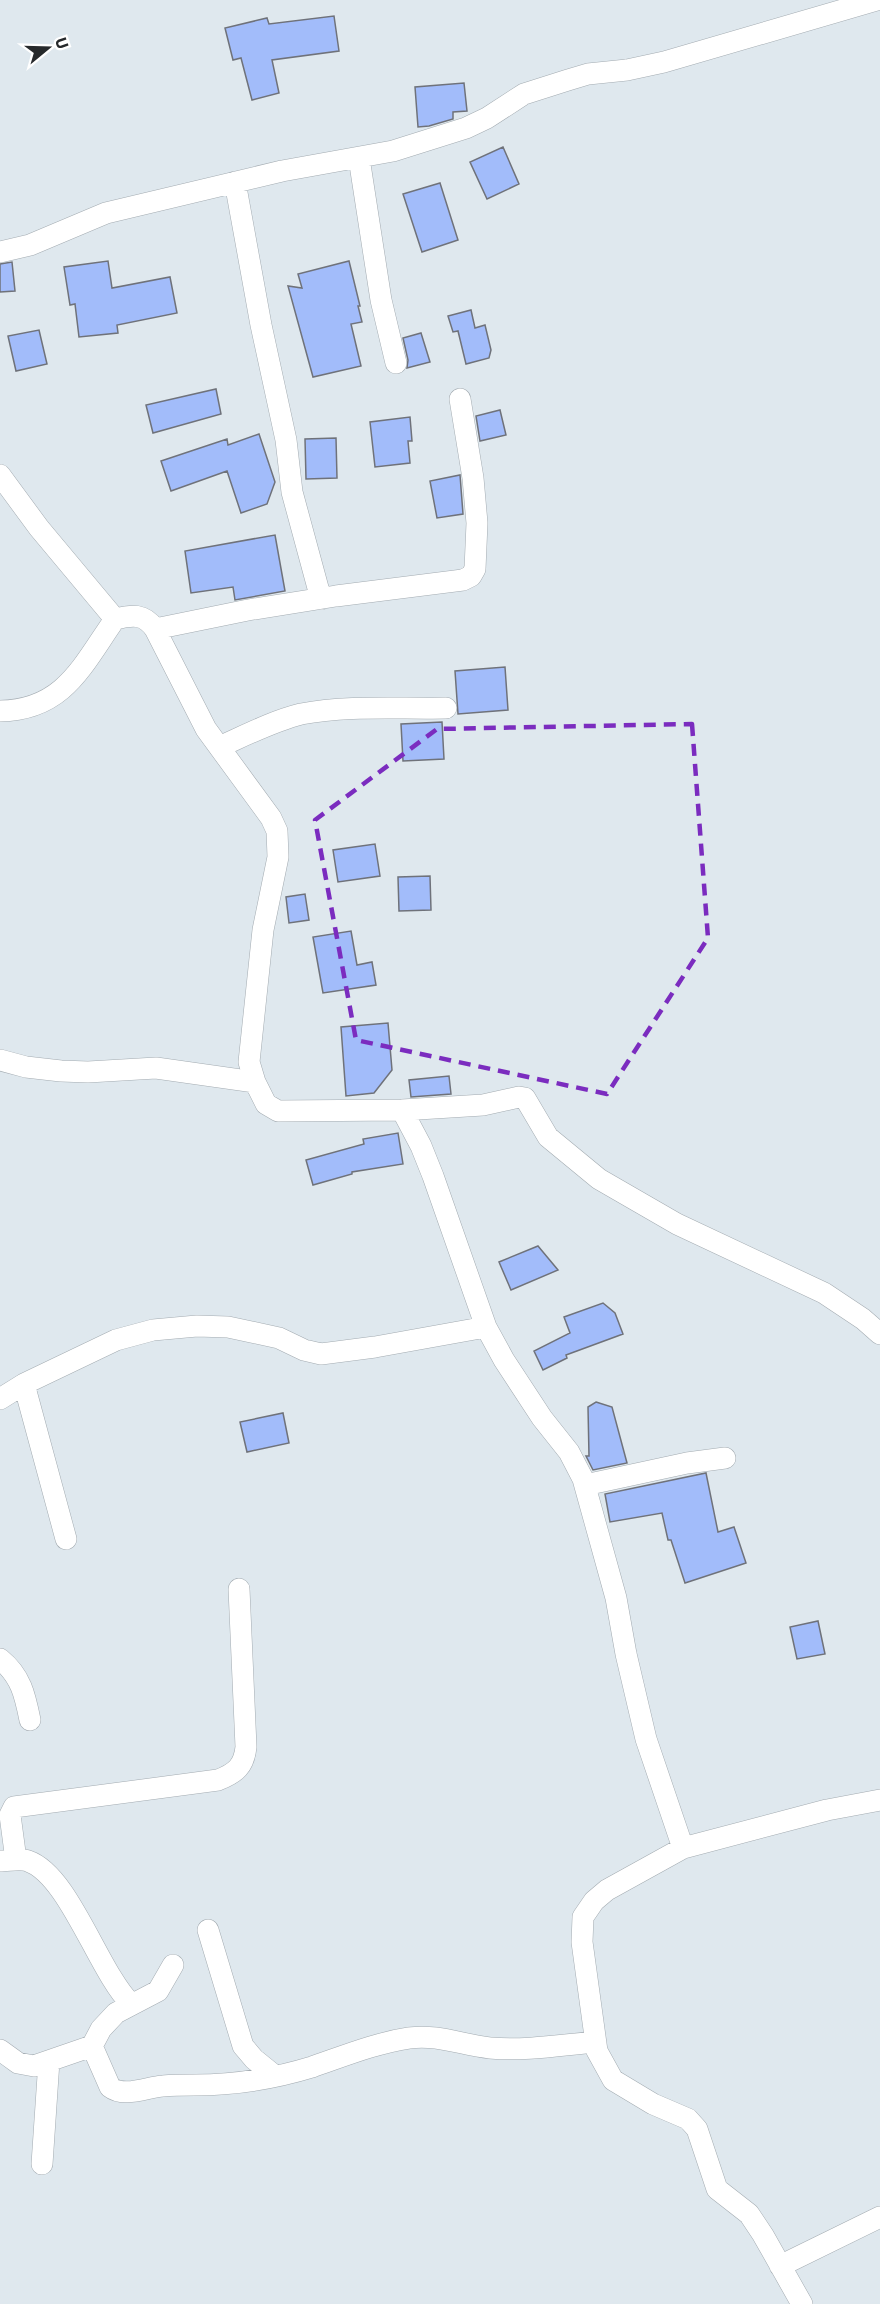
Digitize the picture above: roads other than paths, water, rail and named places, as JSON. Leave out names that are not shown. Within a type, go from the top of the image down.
[{"type":"street","points":[[0,252],[30,245],[105,213],[282,171],[393,151],[466,128],[487,118],[524,94],[568,80],[588,74],[663,63],[877,0]]},
{"type":"street","points":[[359,158],[381,300],[396,363]]},
{"type":"street","points":[[235,182],[261,325],[286,440],[292,492],[321,599]]},
{"type":"street","points":[[155,629],[248,610],[422,587],[463,580],[471,576],[475,569],[477,523],[473,478],[460,399]]},
{"type":"street","points":[[0,475],[39,528],[115,619]]},
{"type":"street","points":[[0,711],[14,711],[35,706],[58,694],[71,682],[115,619],[139,616],[151,623],[193,706],[219,747],[271,818],[277,831],[279,857],[263,930],[249,1062],[255,1082],[266,1104],[278,1111],[402,1110],[483,1105],[519,1097],[528,1102],[548,1137],[599,1179],[677,1224],[824,1293],[863,1319],[880,1334]]},
{"type":"street","points":[[219,747],[273,723],[326,710],[446,708]]},
{"type":"street","points":[[0,1060],[26,1067],[61,1071],[87,1072],[156,1068],[255,1082]]},
{"type":"street","points":[[402,1110],[429,1166],[486,1327],[504,1360],[542,1418],[569,1452],[585,1485],[616,1598],[626,1654],[646,1739],[683,1848]]},
{"type":"street","points":[[0,1399],[24,1384],[116,1341],[153,1330],[197,1326],[228,1327],[279,1338],[304,1350],[321,1354],[375,1347],[486,1327]]},
{"type":"street","points":[[24,1384],[66,1539]]},
{"type":"street","points":[[585,1485],[678,1465],[725,1458]]},
{"type":"street","points":[[131,2004],[118,1991],[77,1918],[49,1876],[26,1860],[8,1861],[10,1815],[14,1807],[218,1780],[238,1770],[244,1759],[246,1747],[239,1589]]},
{"type":"street","points":[[0,1659],[9,1666],[22,1684],[30,1720]]},
{"type":"street","points":[[801,2304],[749,2214],[717,2189],[697,2129],[688,2119],[653,2104],[613,2080],[597,2051],[582,1942],[583,1917],[607,1890],[683,1848],[827,1810],[880,1800]]},
{"type":"street","points":[[208,1930],[243,2046],[254,2059],[275,2076]]},
{"type":"street","points":[[0,2050],[18,2063],[34,2066],[92,2046],[109,2019],[131,2004],[158,1991],[173,1965]]},
{"type":"street","points":[[92,2046],[110,2087],[115,2091],[124,2092],[162,2086],[210,2085],[275,2076],[408,2038],[429,2037],[490,2048],[511,2049],[596,2042]]},
{"type":"street","points":[[42,2164],[49,2061]]},
{"type":"street","points":[[780,2266],[880,2217]]}]
